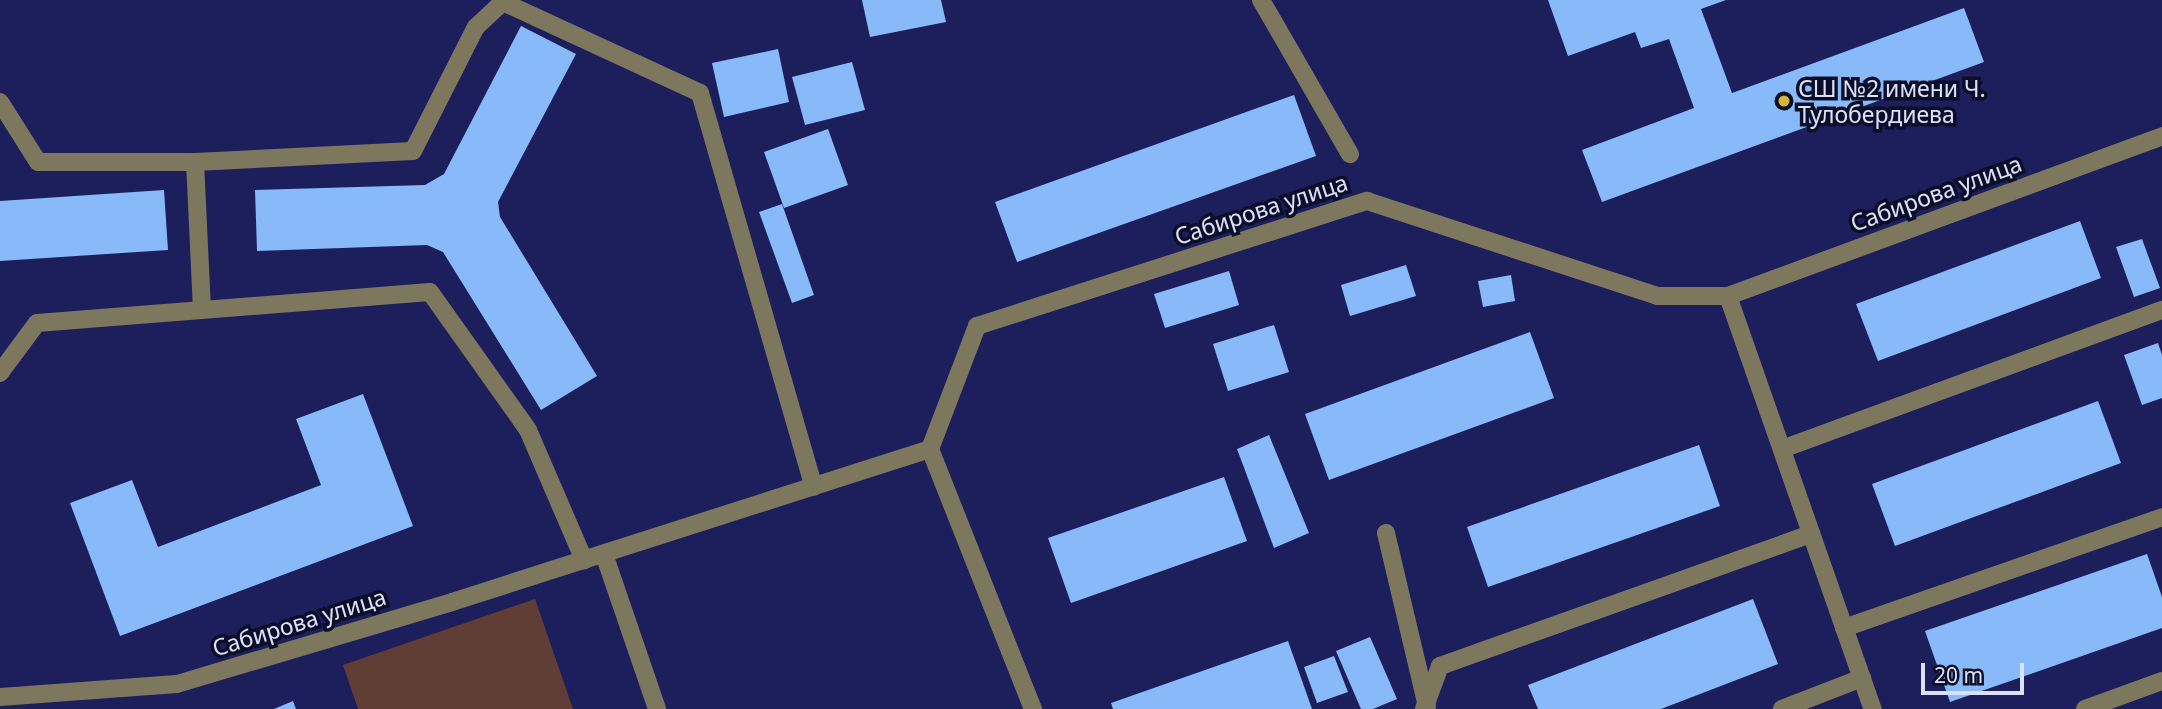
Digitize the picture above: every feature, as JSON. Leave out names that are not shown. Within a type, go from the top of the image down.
[{"type":"street","points":[[1261,0],[1350,154]]},
{"type":"street","points":[[0,102],[38,162],[195,162],[412,151],[476,27],[503,2],[700,93],[814,486]]},
{"type":"street","name":"Сабирова улица","points":[[0,697],[177,684],[604,554],[930,449],[977,326],[1367,201],[1657,296],[1728,296],[2162,136]]},
{"type":"street","points":[[195,162],[202,310]]},
{"type":"street","points":[[0,373],[37,323],[430,292],[528,430],[584,560]]},
{"type":"street","points":[[1728,296],[1873,709]]},
{"type":"street","points":[[1782,449],[2162,310]]},
{"type":"street","points":[[930,449],[1033,709]]},
{"type":"street","points":[[1844,628],[2162,517]]},
{"type":"street","points":[[1386,533],[1426,707]]},
{"type":"street","points":[[1426,707],[1440,666],[1811,534]]},
{"type":"street","points":[[604,554],[657,709]]},
{"type":"street","points":[[1782,709],[1862,677]]},
{"type":"street","points":[[2085,709],[2162,681]]},
{"type":"shaded area","points":[[535,599],[573,709],[358,709],[343,665]]},
{"type":"building","points":[[862,0],[941,0],[946,22],[870,37]]},
{"type":"building","name":"СШ №2 имени Ч. Тулобердиева","points":[[1548,0],[1726,0],[1701,9],[1732,93],[1964,8],[1984,62],[1602,202],[1582,150],[1694,108],[1669,39],[1641,48],[1635,32],[1568,56]]},
{"type":"building","points":[[521,26],[576,54],[498,202],[500,217],[597,376],[541,410],[443,252],[427,245],[257,251],[255,190],[425,185],[444,174]]},
{"type":"building","points":[[778,49],[789,102],[724,117],[712,63]]},
{"type":"building","points":[[852,62],[865,110],[805,125],[792,77]]},
{"type":"building","points":[[1294,95],[1316,156],[1017,262],[995,202]]},
{"type":"building","points":[[828,129],[848,185],[784,208],[764,152]]},
{"type":"building","points":[[164,190],[168,250],[0,261],[0,201]]},
{"type":"building","points":[[782,204],[814,295],[792,303],[759,212]]},
{"type":"building","points":[[2080,221],[2101,278],[1878,361],[1856,304]]},
{"type":"building","points":[[2142,239],[2160,288],[2134,297],[2116,247]]},
{"type":"building","points":[[1406,265],[1416,296],[1350,316],[1341,285]]},
{"type":"building","points":[[1229,271],[1239,305],[1165,328],[1154,294]]},
{"type":"building","points":[[1511,275],[1515,301],[1483,307],[1478,281]]},
{"type":"building","points":[[1274,325],[1289,372],[1228,391],[1213,344]]},
{"type":"building","points":[[1530,332],[1554,398],[1329,480],[1305,414]]},
{"type":"building","points":[[2158,343],[2162,355],[2162,398],[2142,405],[2124,355]]},
{"type":"building","points":[[363,394],[413,526],[120,636],[70,503],[132,480],[158,547],[321,485],[296,419]]},
{"type":"building","points":[[2098,401],[2121,463],[1895,546],[1872,484]]},
{"type":"building","points":[[1269,435],[1309,533],[1274,548],[1237,449]]},
{"type":"building","points":[[1699,445],[1720,506],[1488,587],[1467,527]]},
{"type":"building","points":[[1224,477],[1247,541],[1071,603],[1048,538]]},
{"type":"building","points":[[2147,554],[2162,597],[2162,628],[1950,702],[1925,631]]},
{"type":"building","points":[[1753,599],[1778,664],[1661,709],[1538,709],[1528,685]]},
{"type":"building","points":[[1370,637],[1397,699],[1373,709],[1361,709],[1336,651]]},
{"type":"building","points":[[1288,641],[1312,709],[1113,709],[1111,703]]},
{"type":"building","points":[[1334,656],[1348,692],[1317,703],[1304,667]]},
{"type":"building","points":[[293,701],[296,709],[274,709]]},
{"type":"place","name":"СШ №2 имени Ч. Тулобердиева","points":[[1784,101]]}]
